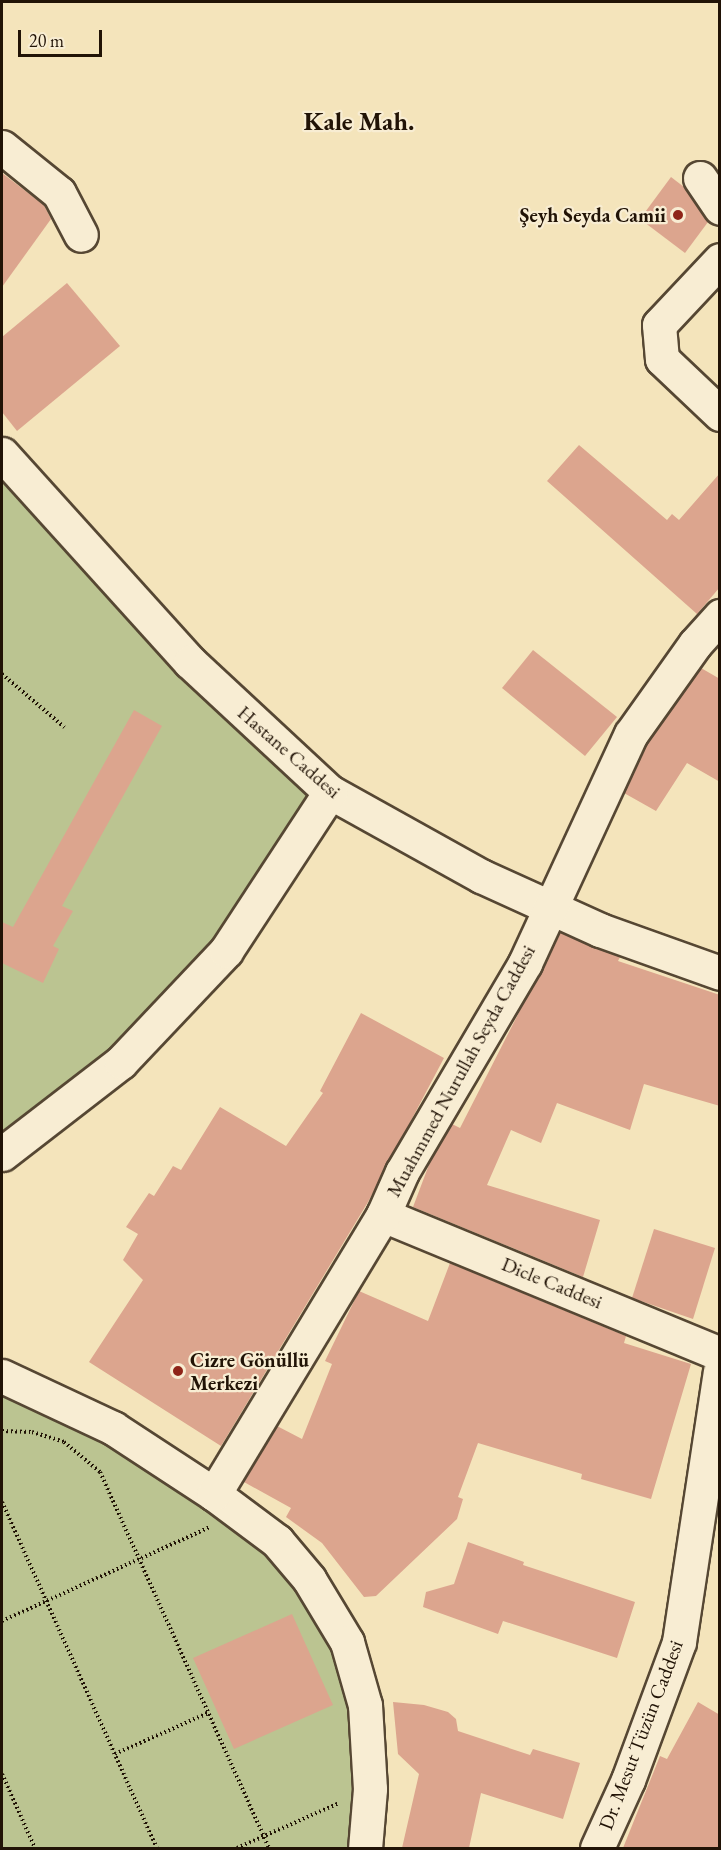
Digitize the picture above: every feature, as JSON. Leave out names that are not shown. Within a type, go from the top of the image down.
[{"type":"street","points":[[2,147],[59,194],[81,236]]},
{"type":"street","points":[[700,178],[720,208]]},
{"type":"street","points":[[720,260],[659,325],[662,359],[720,414]]},
{"type":"street","name":"Hastane Caddesi","points":[[2,453],[190,662],[330,792],[432,852],[549,904],[600,930],[720,973]]},
{"type":"street","name":"Muahmmed Nurullah Seyda Caddesi","points":[[214,1494],[382,1215],[402,1172],[525,963],[549,904],[632,734],[695,644],[720,616]]},
{"type":"street","points":[[2,1154],[121,1062],[226,951],[330,792]]},
{"type":"street","name":"Dicle Caddesi","points":[[382,1215],[720,1354]]},
{"type":"street","name":"Dr. Mesut Tüzün Caddesi","points":[[597,1848],[628,1780],[679,1642],[720,1372]]},
{"type":"street","points":[[2,1376],[113,1428],[214,1494],[277,1541],[309,1579],[347,1642],[365,1705],[370,1789],[364,1848]]},
{"type":"path","points":[[2,674],[64,728]]},
{"type":"path","points":[[2,1431],[32,1432],[64,1442],[100,1472],[269,1848]]},
{"type":"path","points":[[2,1502],[157,1848]]},
{"type":"path","points":[[2,1621],[241,1513]]},
{"type":"path","points":[[115,1754],[208,1713]]},
{"type":"path","points":[[2,1774],[35,1848]]},
{"type":"path","points":[[237,1848],[370,1789]]},
{"type":"green space","points":[[2,454],[330,792],[226,951],[2,1154]]},
{"type":"green space","points":[[2,1376],[214,1494],[347,1642],[365,1848],[2,1848]]},
{"type":"building","points":[[2,173],[44,205],[51,219],[2,287]]},
{"type":"building","name":"Şeyh Seyda Camii","points":[[671,177],[684,187],[708,222],[685,253],[640,219]]},
{"type":"building","points":[[67,283],[120,346],[17,431],[2,412],[2,337]]},
{"type":"building","points":[[579,445],[667,520],[672,514],[679,520],[720,473],[720,587],[697,614],[547,481]]},
{"type":"building","points":[[533,650],[617,717],[585,756],[502,688]]},
{"type":"building","points":[[701,668],[720,679],[720,782],[687,763],[656,811],[624,793],[647,743]]},
{"type":"building","points":[[134,710],[162,726],[62,906],[73,911],[53,946],[59,949],[43,983],[2,963],[2,922],[13,927]]},
{"type":"building","points":[[560,932],[620,957],[618,961],[720,995],[720,1106],[644,1084],[630,1130],[557,1103],[541,1143],[511,1130],[487,1185],[600,1220],[583,1277],[413,1207],[430,1162],[452,1124],[460,1128]]},
{"type":"building","points":[[361,1013],[444,1058],[368,1202],[221,1446],[89,1362],[143,1280],[123,1260],[138,1234],[126,1227],[149,1193],[154,1196],[173,1166],[181,1170],[220,1107],[286,1146],[323,1093],[320,1091]]},
{"type":"building","points":[[654,1229],[715,1248],[693,1319],[632,1298]]},
{"type":"building","points":[[450,1263],[626,1336],[624,1343],[691,1364],[651,1499],[581,1479],[582,1474],[478,1443],[458,1497],[463,1499],[457,1519],[376,1596],[364,1597],[322,1543],[286,1517],[291,1508],[244,1482],[277,1426],[302,1439],[332,1364],[325,1361],[359,1291],[428,1321]]},
{"type":"building","points":[[468,1542],[524,1562],[523,1565],[635,1602],[617,1658],[503,1621],[498,1634],[423,1607],[426,1592],[454,1584]]},
{"type":"building","points":[[292,1614],[333,1705],[234,1749],[193,1658]]},
{"type":"building","points":[[393,1702],[424,1705],[448,1712],[456,1719],[458,1731],[530,1755],[533,1749],[580,1763],[563,1819],[481,1793],[469,1848],[402,1848],[419,1774],[398,1754]]},
{"type":"building","points":[[698,1702],[720,1715],[720,1848],[623,1848],[660,1756],[667,1759]]},
{"type":"place","name":"Şeyh Seyda Camii","points":[[678,215]]},
{"type":"place","name":"Cizre Gönüllü Merkezi","points":[[178,1371]]},
{"type":"district","name":"Kale Mah.","points":[[359,122]]}]
